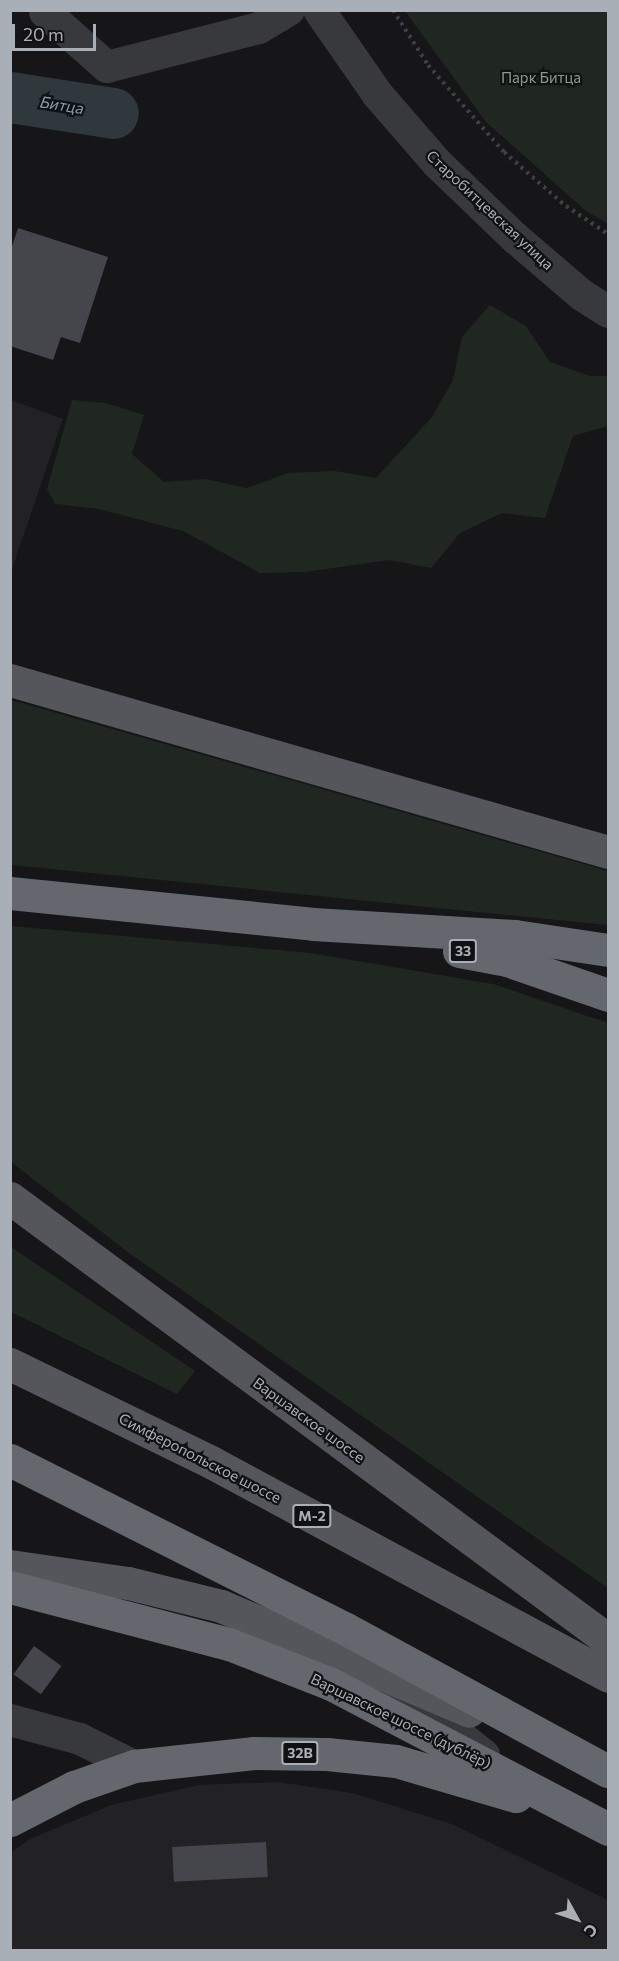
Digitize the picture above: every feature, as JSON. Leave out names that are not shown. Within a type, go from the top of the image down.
[{"type":"highway","name":"33","points":[[10,893],[313,924],[515,936],[609,950]]},
{"type":"highway","name":"33","points":[[313,924],[507,960],[609,994]]},
{"type":"highway","points":[[10,1460],[249,1580],[609,1772]]},
{"type":"highway","name":"Варшавское шоссе (дублёр)","points":[[10,1587],[229,1644],[331,1684],[510,1775],[601,1825]]},
{"type":"highway","name":"32B","points":[[10,1820],[74,1787],[134,1766],[254,1753],[327,1754],[396,1761],[601,1825]]},
{"type":"main road","points":[[10,680],[609,852]]},
{"type":"main road","name":"Варшавское шоссе","points":[[10,1198],[609,1640]]},
{"type":"main road","name":"Симферопольское шоссе","points":[[10,1364],[211,1462],[609,1676]]},
{"type":"main road","points":[[10,1566],[128,1583],[221,1606],[377,1670],[609,1772]]},
{"type":"street","points":[[45,11],[107,67],[259,28],[289,10]]},
{"type":"street","name":"Старобитцевская улица","points":[[319,10],[378,95],[438,164],[514,237],[582,295],[609,312]]},
{"type":"street","points":[[249,1580],[377,1670],[510,1775]]},
{"type":"street","points":[[10,1720],[80,1739],[134,1766]]},
{"type":"path","points":[[393,10],[428,65],[504,152],[566,206],[609,234]]},
{"type":"shaded area","points":[[10,400],[63,419],[11,572]]},
{"type":"shaded area","points":[[279,1782],[352,1793],[452,1824],[608,1900],[608,1950],[11,1950],[10,1853],[30,1839],[111,1805],[199,1785]]},
{"type":"green space","name":"Парк Битца","points":[[405,11],[608,11],[608,224],[585,210],[486,122]]},
{"type":"green space","points":[[490,305],[526,326],[550,362],[590,376],[608,376],[608,426],[573,436],[545,518],[502,513],[460,533],[431,568],[389,560],[305,572],[260,573],[183,531],[99,509],[55,504],[47,489],[72,400],[105,403],[144,415],[132,454],[164,482],[205,479],[247,488],[288,473],[335,471],[376,478],[432,417],[453,380],[462,337]]},
{"type":"green space","points":[[11,700],[608,871],[608,925],[11,865]]},
{"type":"green space","points":[[11,926],[310,953],[493,984],[608,1023],[608,1588],[129,1253],[11,1162]]},
{"type":"green space","points":[[10,1247],[195,1371],[177,1394],[11,1312]]},
{"type":"building","points":[[18,228],[108,257],[80,343],[61,337],[53,360],[10,346],[10,252]]},
{"type":"building","points":[[34,1646],[62,1666],[41,1694],[13,1674]]},
{"type":"building","points":[[266,1842],[268,1877],[174,1882],[172,1847]]},
{"type":"waterway","name":"Битца","points":[[10,97],[113,113]]}]
